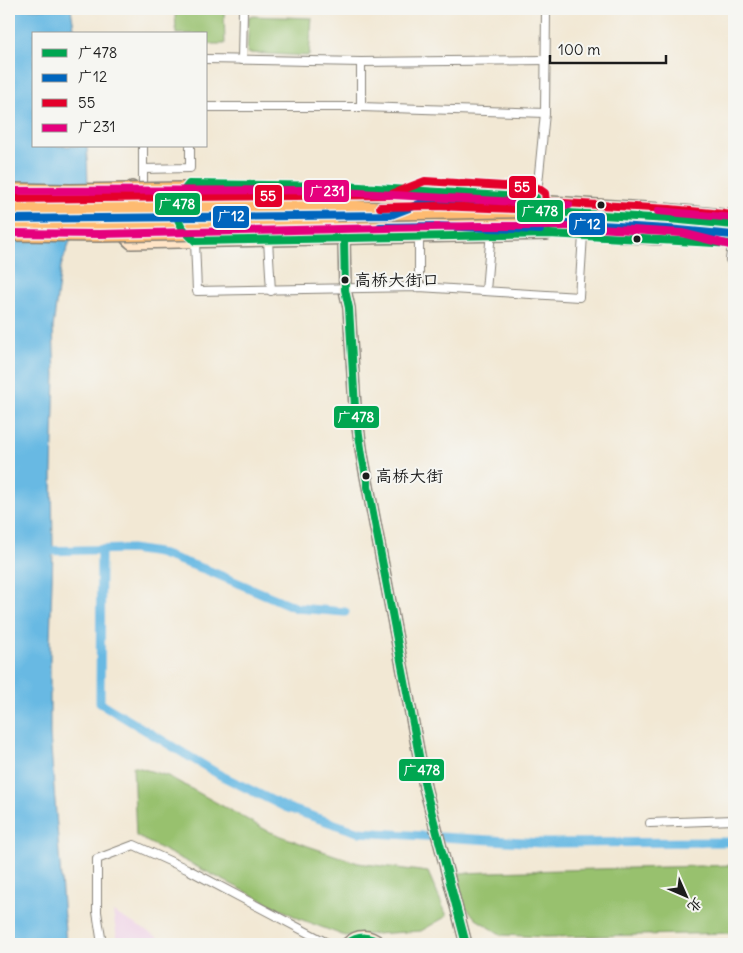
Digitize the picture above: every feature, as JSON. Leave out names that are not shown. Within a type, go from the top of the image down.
[{"type":"highway","points":[[9,191],[70,192],[246,189],[342,191],[653,210],[734,218]]},
{"type":"highway","points":[[9,233],[100,234],[538,226],[682,233],[733,242]]},
{"type":"main road","points":[[9,223],[331,212],[391,206],[536,205],[588,214],[692,220],[734,225]]},
{"type":"main road","points":[[9,209],[331,212],[425,216],[489,226],[568,221],[695,228],[733,242]]},
{"type":"street","points":[[242,60],[243,9]]},
{"type":"street","points":[[536,205],[545,113],[546,9]]},
{"type":"street","points":[[208,59],[361,62],[546,60]]},
{"type":"street","points":[[361,62],[361,107]]},
{"type":"street","points":[[208,107],[361,107],[545,113]]},
{"type":"street","points":[[143,148],[143,186]]},
{"type":"street","points":[[143,169],[190,168],[190,148]]},
{"type":"street","points":[[190,184],[178,197],[176,212],[181,227],[195,241],[197,291],[345,290],[418,287],[579,297],[583,234]]},
{"type":"street","points":[[733,242],[583,234],[508,234],[489,226],[419,236],[131,243],[123,237],[120,227],[120,215],[124,200],[132,186],[190,184],[316,185],[425,191],[536,205],[613,202],[734,212]]},
{"type":"street","points":[[215,184],[215,241]]},
{"type":"street","points":[[391,206],[425,191]]},
{"type":"street","points":[[588,214],[613,202]]},
{"type":"street","points":[[674,206],[692,220]]},
{"type":"street","points":[[549,234],[568,221]]},
{"type":"street","points":[[486,291],[489,226]]},
{"type":"street","points":[[418,287],[419,236]]},
{"type":"street","points":[[344,238],[345,290],[349,308],[355,407],[360,446],[418,750],[435,827],[466,944]]},
{"type":"street","points":[[268,240],[271,290]]},
{"type":"street","points":[[650,823],[734,820]]},
{"type":"street","points":[[102,944],[97,912],[97,859],[134,845],[187,869],[330,944]]},
{"type":"street","points":[[347,944],[355,938],[366,936],[380,944]]},
{"type":"shaded area","points":[[113,912],[170,944],[118,944]]},
{"type":"green space","points":[[175,9],[224,9],[225,44],[208,44],[208,32],[176,32]]},
{"type":"green space","points":[[249,16],[312,18],[309,56],[247,53]]},
{"type":"green space","points":[[133,766],[168,776],[268,831],[308,846],[358,863],[428,872],[447,916],[421,931],[345,936],[300,919],[136,836]]},
{"type":"green space","points":[[734,865],[734,933],[546,937],[502,935],[476,919],[459,899],[459,873]]},
{"type":"water","points":[[9,9],[71,9],[75,32],[32,32],[32,148],[87,148],[88,191],[61,266],[53,328],[55,375],[52,471],[53,551],[50,641],[50,735],[66,944],[9,944]]},
{"type":"waterway","points":[[42,551],[131,549],[158,553],[207,570],[297,608],[345,612]]},
{"type":"waterway","points":[[101,550],[100,703],[220,775],[285,807],[358,832],[541,843],[734,842]]},
{"type":"transit line","name":"55","points":[[9,199],[389,195],[425,181],[538,188],[545,193],[546,202],[670,209],[734,215]]},
{"type":"transit line","name":"广478","points":[[734,225],[535,211],[536,198],[344,186],[189,184],[183,192],[177,207],[177,214],[182,228],[195,241],[549,234],[734,244]]},
{"type":"transit line","name":"广231","points":[[9,191],[307,190],[569,205]]},
{"type":"transit line","name":"广12","points":[[9,219],[391,215],[427,201],[525,207],[526,216],[533,221],[733,235]]},
{"type":"transit line","name":"55","points":[[380,207],[435,206],[540,210]]},
{"type":"transit line","name":"广231","points":[[658,211],[734,218]]},
{"type":"transit line","name":"广12","points":[[380,227],[435,226],[540,230]]},
{"type":"transit line","name":"广231","points":[[9,233],[100,234],[565,226],[682,233],[734,246]]},
{"type":"transit line","name":"广478","points":[[344,238],[345,290],[349,308],[355,407],[362,455],[425,787],[466,944]]},
{"type":"transit line","name":"广478","points":[[347,944],[360,938],[372,939],[381,944]]},
{"type":"place","name":"高桥大街口","points":[[345,280]]},
{"type":"place","name":"高桥大街","points":[[366,476]]}]
